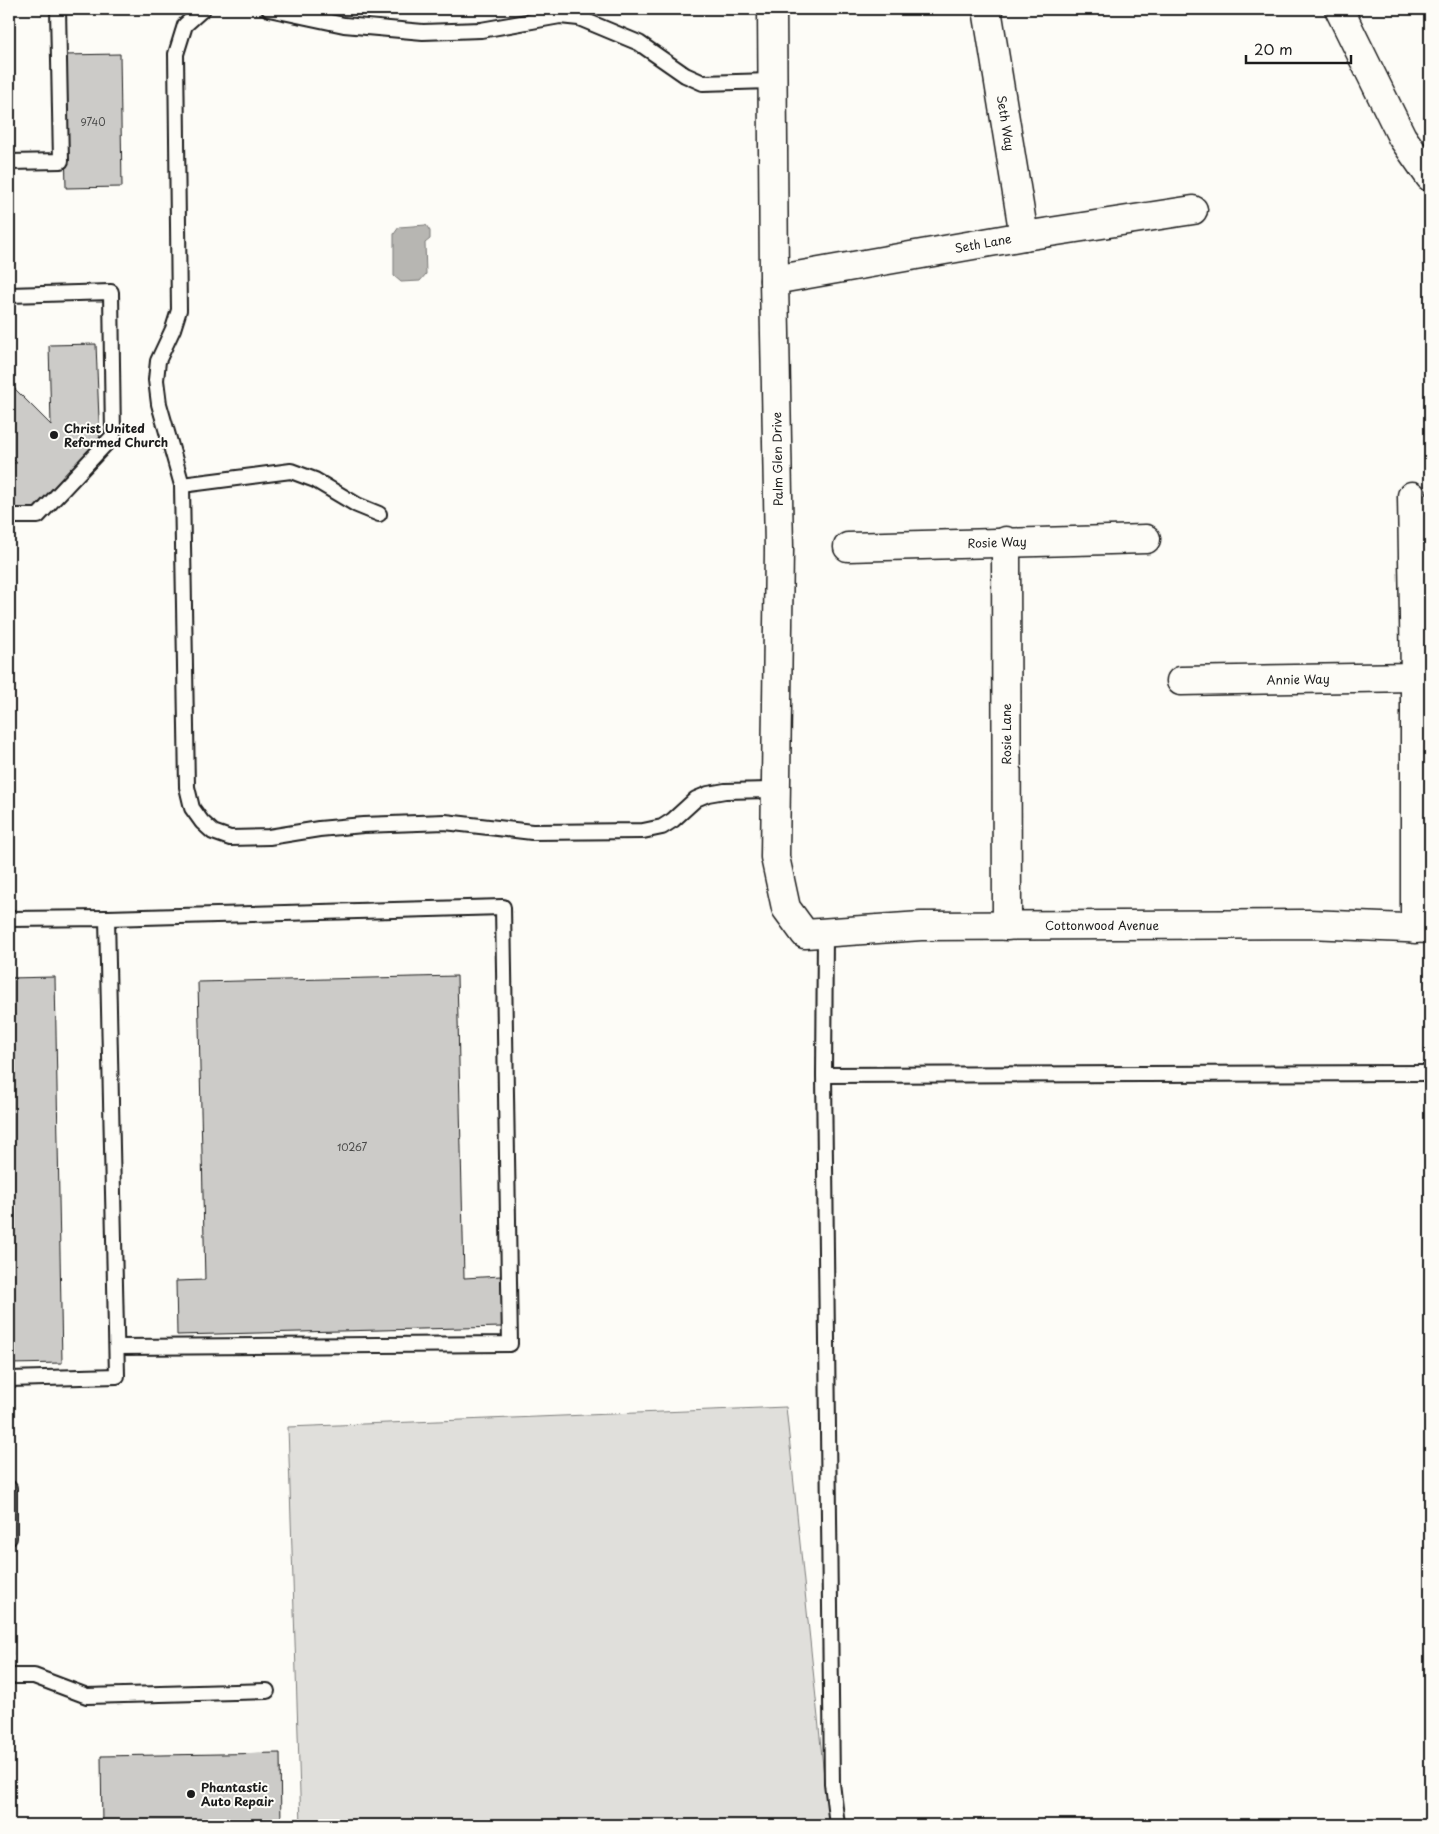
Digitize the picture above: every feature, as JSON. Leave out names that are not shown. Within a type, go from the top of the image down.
[{"type":"street","name":"Palm Glen Drive","points":[[772,9],[774,280],[779,549],[775,857],[786,908]]},
{"type":"street","name":"Seth Way","points":[[988,9],[1024,236]]},
{"type":"street","points":[[1339,9],[1402,137],[1430,177]]},
{"type":"street","name":"Seth Lane","points":[[774,280],[1024,236],[1193,210]]},
{"type":"street","points":[[1412,496],[1415,677],[1423,929]]},
{"type":"street","name":"Rosie Way","points":[[848,547],[1006,541],[1146,539]]},
{"type":"street","name":"Rosie Lane","points":[[1006,541],[1007,926]]},
{"type":"street","name":"Annie Way","points":[[1181,681],[1415,677]]},
{"type":"street","name":"Cottonwood Avenue","points":[[786,908],[805,934],[921,926],[1309,924],[1423,929]]},
{"type":"lane","points":[[9,162],[61,161],[58,9]]},
{"type":"lane","points":[[203,9],[185,26],[176,54],[179,310],[173,330],[158,361],[156,380],[159,404],[182,485],[187,787],[192,808],[202,822],[213,832],[230,838],[269,837],[363,825],[445,822],[532,832],[643,831],[662,827],[673,820],[696,799],[708,794],[725,790],[776,790]]},
{"type":"lane","points":[[269,9],[344,25],[423,32],[480,30],[560,16],[579,18],[639,43],[686,75],[702,83],[774,81]]},
{"type":"lane","points":[[9,295],[111,292],[112,436],[38,516],[9,516]]},
{"type":"lane","points":[[182,485],[291,471],[315,480],[357,506],[379,514]]},
{"type":"lane","points":[[9,919],[503,907],[510,1344],[117,1347]]},
{"type":"lane","points":[[9,1379],[117,1376],[107,918]]},
{"type":"lane","points":[[825,932],[824,1075],[832,1783],[837,1825]]},
{"type":"lane","points":[[824,1075],[1430,1073]]},
{"type":"lane","points":[[9,1488],[9,1538]]},
{"type":"lane","points":[[9,1676],[34,1676],[87,1696],[267,1691]]},
{"type":"shaded area","points":[[426,225],[430,231],[430,239],[425,243],[426,274],[420,281],[401,282],[394,276],[394,234],[399,227]]},
{"type":"shaded area","points":[[786,1407],[829,1825],[301,1825],[288,1427]]},
{"type":"building","points":[[120,54],[122,187],[66,188],[63,55]]},
{"type":"building","name":"Christ United Reformed Church","points":[[96,344],[100,445],[39,508],[9,508],[9,463],[17,463],[9,455],[9,383],[51,425],[49,345]]},
{"type":"building","points":[[457,976],[464,1278],[501,1276],[502,1327],[177,1335],[176,1281],[205,1280],[198,982]]},
{"type":"building","points":[[55,977],[62,1363],[9,1364],[9,978]]},
{"type":"building","points":[[9,1580],[12,1655],[9,1655]]},
{"type":"building","points":[[280,1753],[281,1825],[102,1825],[101,1756]]},
{"type":"place","name":"Christ United Reformed Church","points":[[54,435]]},
{"type":"place","name":"Phantastic Auto Repair","points":[[191,1794]]}]
